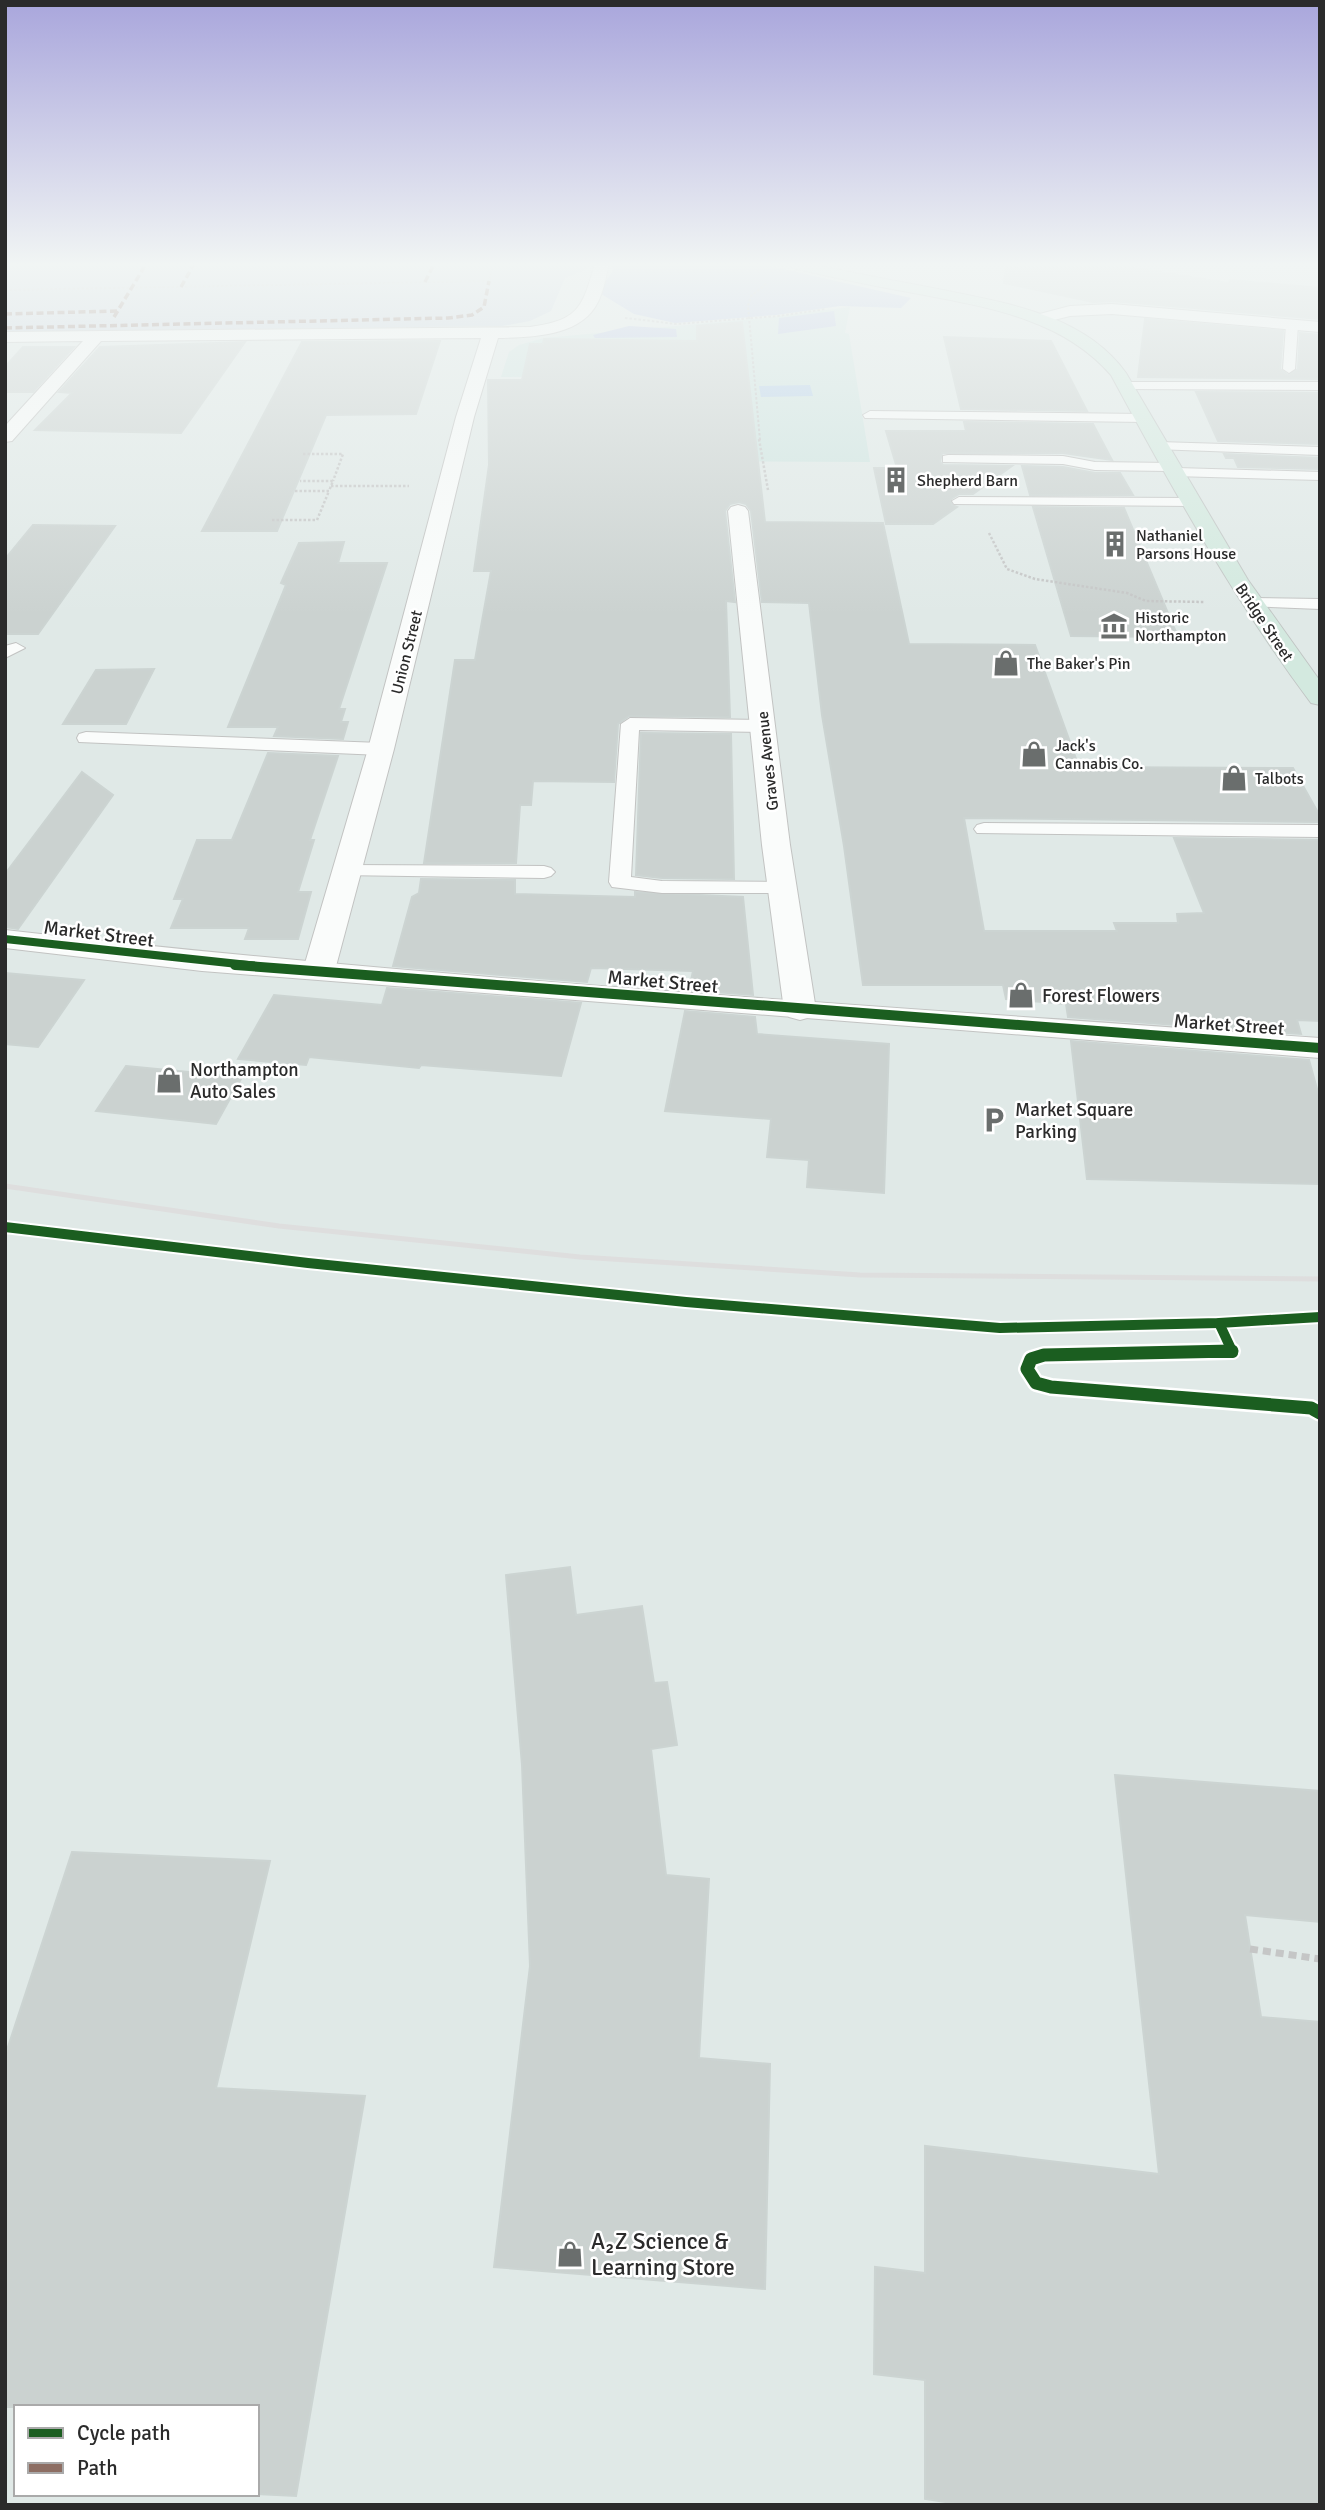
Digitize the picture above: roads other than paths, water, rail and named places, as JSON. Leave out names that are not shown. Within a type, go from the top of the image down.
[{"type":"highway","name":"Bridge Street","points":[[1123,381],[1251,603],[1320,698]]},
{"type":"street","points":[[5,436],[55,381]]},
{"type":"street","name":"Union Street","points":[[319,970],[381,749],[477,381]]},
{"type":"street","name":"Graves Avenue","points":[[738,511],[782,888],[800,1010]]},
{"type":"street","name":"Market Street","points":[[5,939],[145,957],[800,1010],[1320,1048]]},
{"type":"lane","points":[[1126,386],[1320,386]]},
{"type":"lane","points":[[870,415],[1144,418]]},
{"type":"lane","points":[[1159,446],[1320,451]]},
{"type":"lane","points":[[948,459],[1063,460],[1095,466],[1320,476]]},
{"type":"lane","points":[[959,501],[1191,502]]},
{"type":"lane","points":[[1251,603],[1320,604]]},
{"type":"lane","points":[[763,726],[630,724],[620,882],[662,887],[782,888]]},
{"type":"lane","points":[[86,738],[381,749]]},
{"type":"lane","points":[[984,829],[1320,831]]},
{"type":"lane","points":[[347,871],[544,872]]},
{"type":"railway","points":[[5,1186],[279,1226],[580,1257],[860,1275],[1320,1279]]},
{"type":"place","name":"Shepherd Barn","points":[[896,480]]},
{"type":"place","name":"Nathaniel Parsons House","points":[[1115,544]]},
{"type":"place","name":"Historic Northampton","points":[[1114,626]]},
{"type":"place","name":"The Baker's Pin","points":[[1006,663]]},
{"type":"place","name":"Jack's Cannabis Co.","points":[[1034,754]]},
{"type":"place","name":"Talbots","points":[[1234,778]]},
{"type":"place","name":"Forest Flowers","points":[[1021,995]]},
{"type":"place","name":"Northampton Auto Sales","points":[[169,1080]]},
{"type":"place","name":"Market Square Parking","points":[[994,1120]]},
{"type":"place","name":"A₂Z Science & Learning Store","points":[[570,2254]]}]
